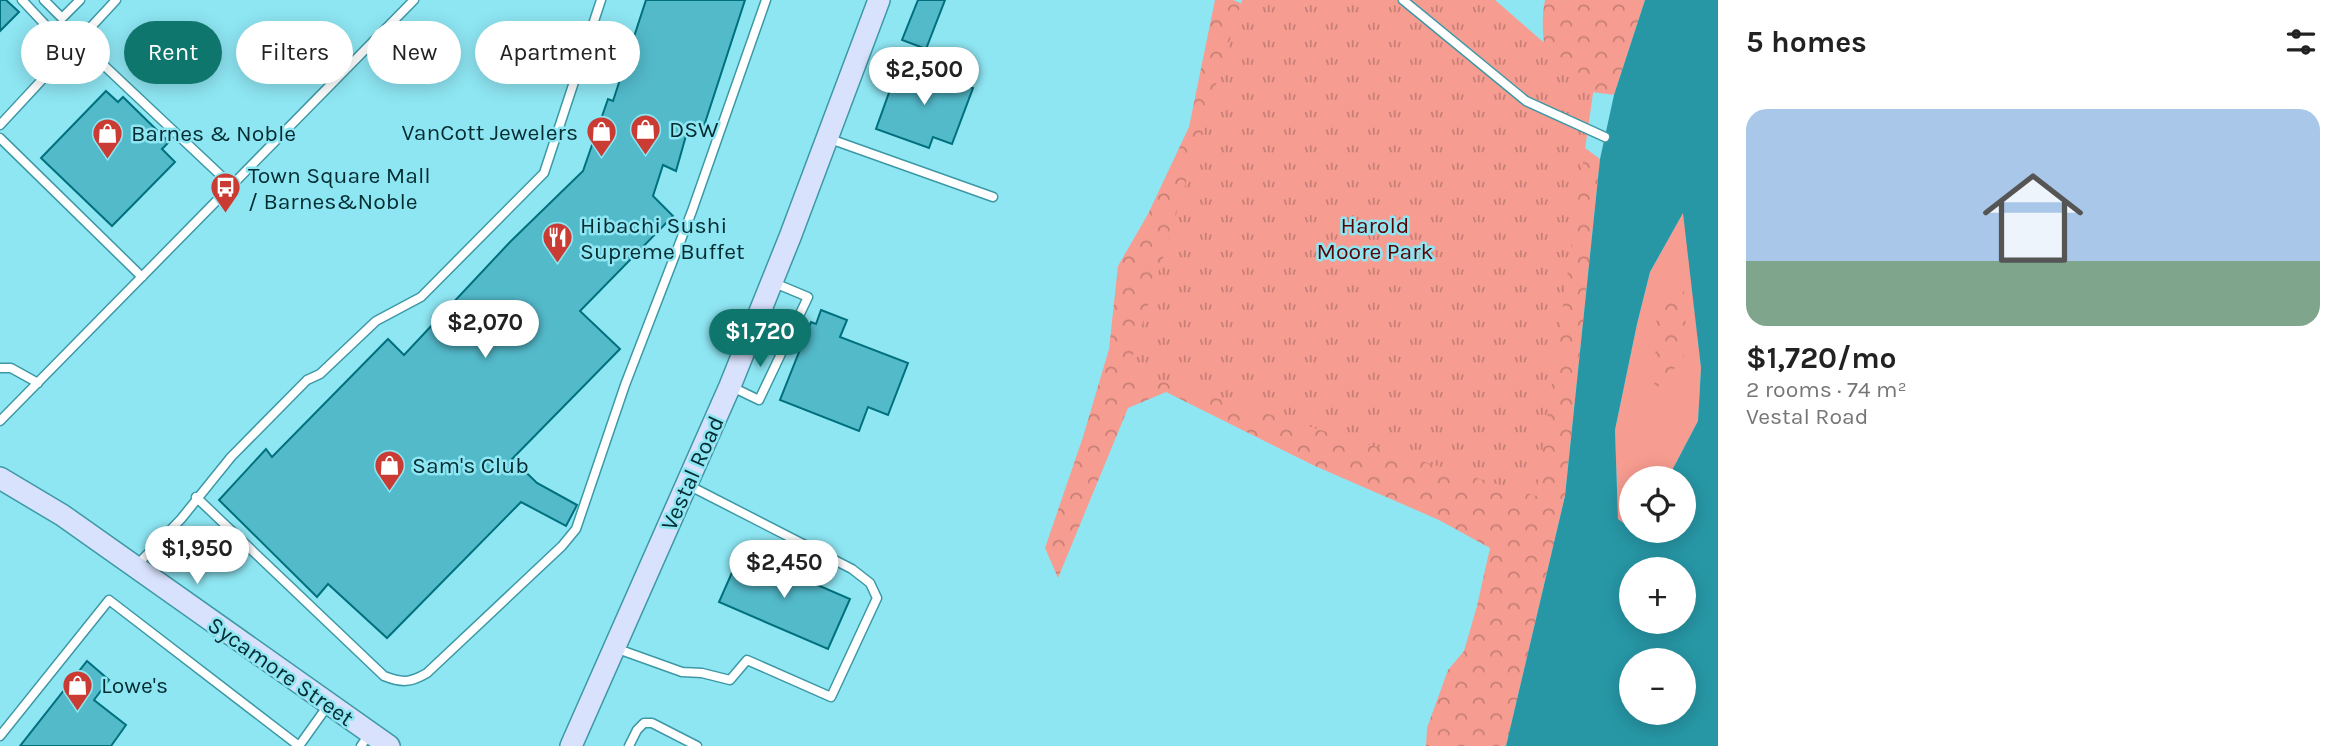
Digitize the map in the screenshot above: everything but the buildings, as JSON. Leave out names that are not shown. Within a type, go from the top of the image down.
[{"type":"street","name":"Vestal Road","points":[[570,746],[730,386],[879,0]]},
{"type":"street","name":"Sycamore Street","points":[[0,478],[62,515],[329,704],[366,740],[389,746]]},
{"type":"lane","points":[[22,0],[42,21]]},
{"type":"lane","points":[[44,0],[62,18],[80,0]]},
{"type":"lane","points":[[0,421],[414,0]]},
{"type":"lane","points":[[135,567],[181,519],[231,457],[307,380],[320,374],[376,321],[421,297],[544,173],[601,0]]},
{"type":"lane","points":[[197,497],[384,676],[400,683],[414,681],[426,673],[562,546],[576,529],[625,385],[692,211],[766,0]]},
{"type":"lane","points":[[1403,0],[1526,101],[1605,137]]},
{"type":"lane","points":[[93,21],[109,2]]},
{"type":"lane","points":[[110,71],[232,186]]},
{"type":"lane","points":[[0,125],[37,84]]},
{"type":"lane","points":[[0,138],[142,277]]},
{"type":"lane","points":[[827,138],[993,197]]},
{"type":"lane","points":[[730,386],[759,400],[808,297],[772,282]]},
{"type":"lane","points":[[0,368],[11,368],[38,383]]},
{"type":"lane","points":[[615,648],[682,672],[702,673],[730,680],[747,660],[831,697],[877,598],[870,583],[852,569],[688,485]]},
{"type":"lane","points":[[0,736],[109,600],[299,746],[329,704]]},
{"type":"lane","points":[[629,746],[644,723],[652,723],[680,742],[697,746]]},
{"type":"green space","name":"Harold Moore Park","points":[[1215,0],[1233,0],[1581,145],[1600,159],[1565,496],[1506,746],[1426,746],[1427,728],[1448,670],[1464,651],[1490,548],[1439,520],[1315,466],[1166,392],[1128,408],[1058,578],[1045,548],[1083,437],[1109,349],[1118,266],[1148,214],[1189,127]]},
{"type":"green space","name":"Harold Moore Park","points":[[1242,0],[1495,0],[1594,86],[1536,496],[1128,371]]},
{"type":"green space","points":[[1545,0],[1645,0],[1614,95],[1570,88],[1558,80],[1547,59],[1545,47]]},
{"type":"green space","points":[[1684,211],[1701,368],[1698,421],[1674,466],[1619,466],[1619,520],[1615,430],[1650,272]]},
{"type":"green space","points":[[1672,280],[1684,292],[1686,329],[1683,359],[1654,391],[1657,309]]},
{"type":"water","points":[[1645,0],[1718,0],[1718,746],[1506,746],[1565,496],[1600,159],[1614,95]],"holes":[[[1683,213],[1701,368],[1698,421],[1674,466],[1696,466],[1696,543],[1619,543],[1615,430],[1650,272]]]},
{"type":"place","name":"DSW","points":[[646,156]]},
{"type":"place","name":"VanCott Jewelers","points":[[601,159]]},
{"type":"place","name":"Barnes & Noble","points":[[108,160]]},
{"type":"place","name":"Town Square Mall / Barnes&Noble","points":[[225,215]]},
{"type":"place","name":"Hibachi Sushi Supreme Buffet","points":[[557,265]]},
{"type":"place","name":"Sam's Club","points":[[389,492]]},
{"type":"place","name":"Lowe's","points":[[78,712]]}]
